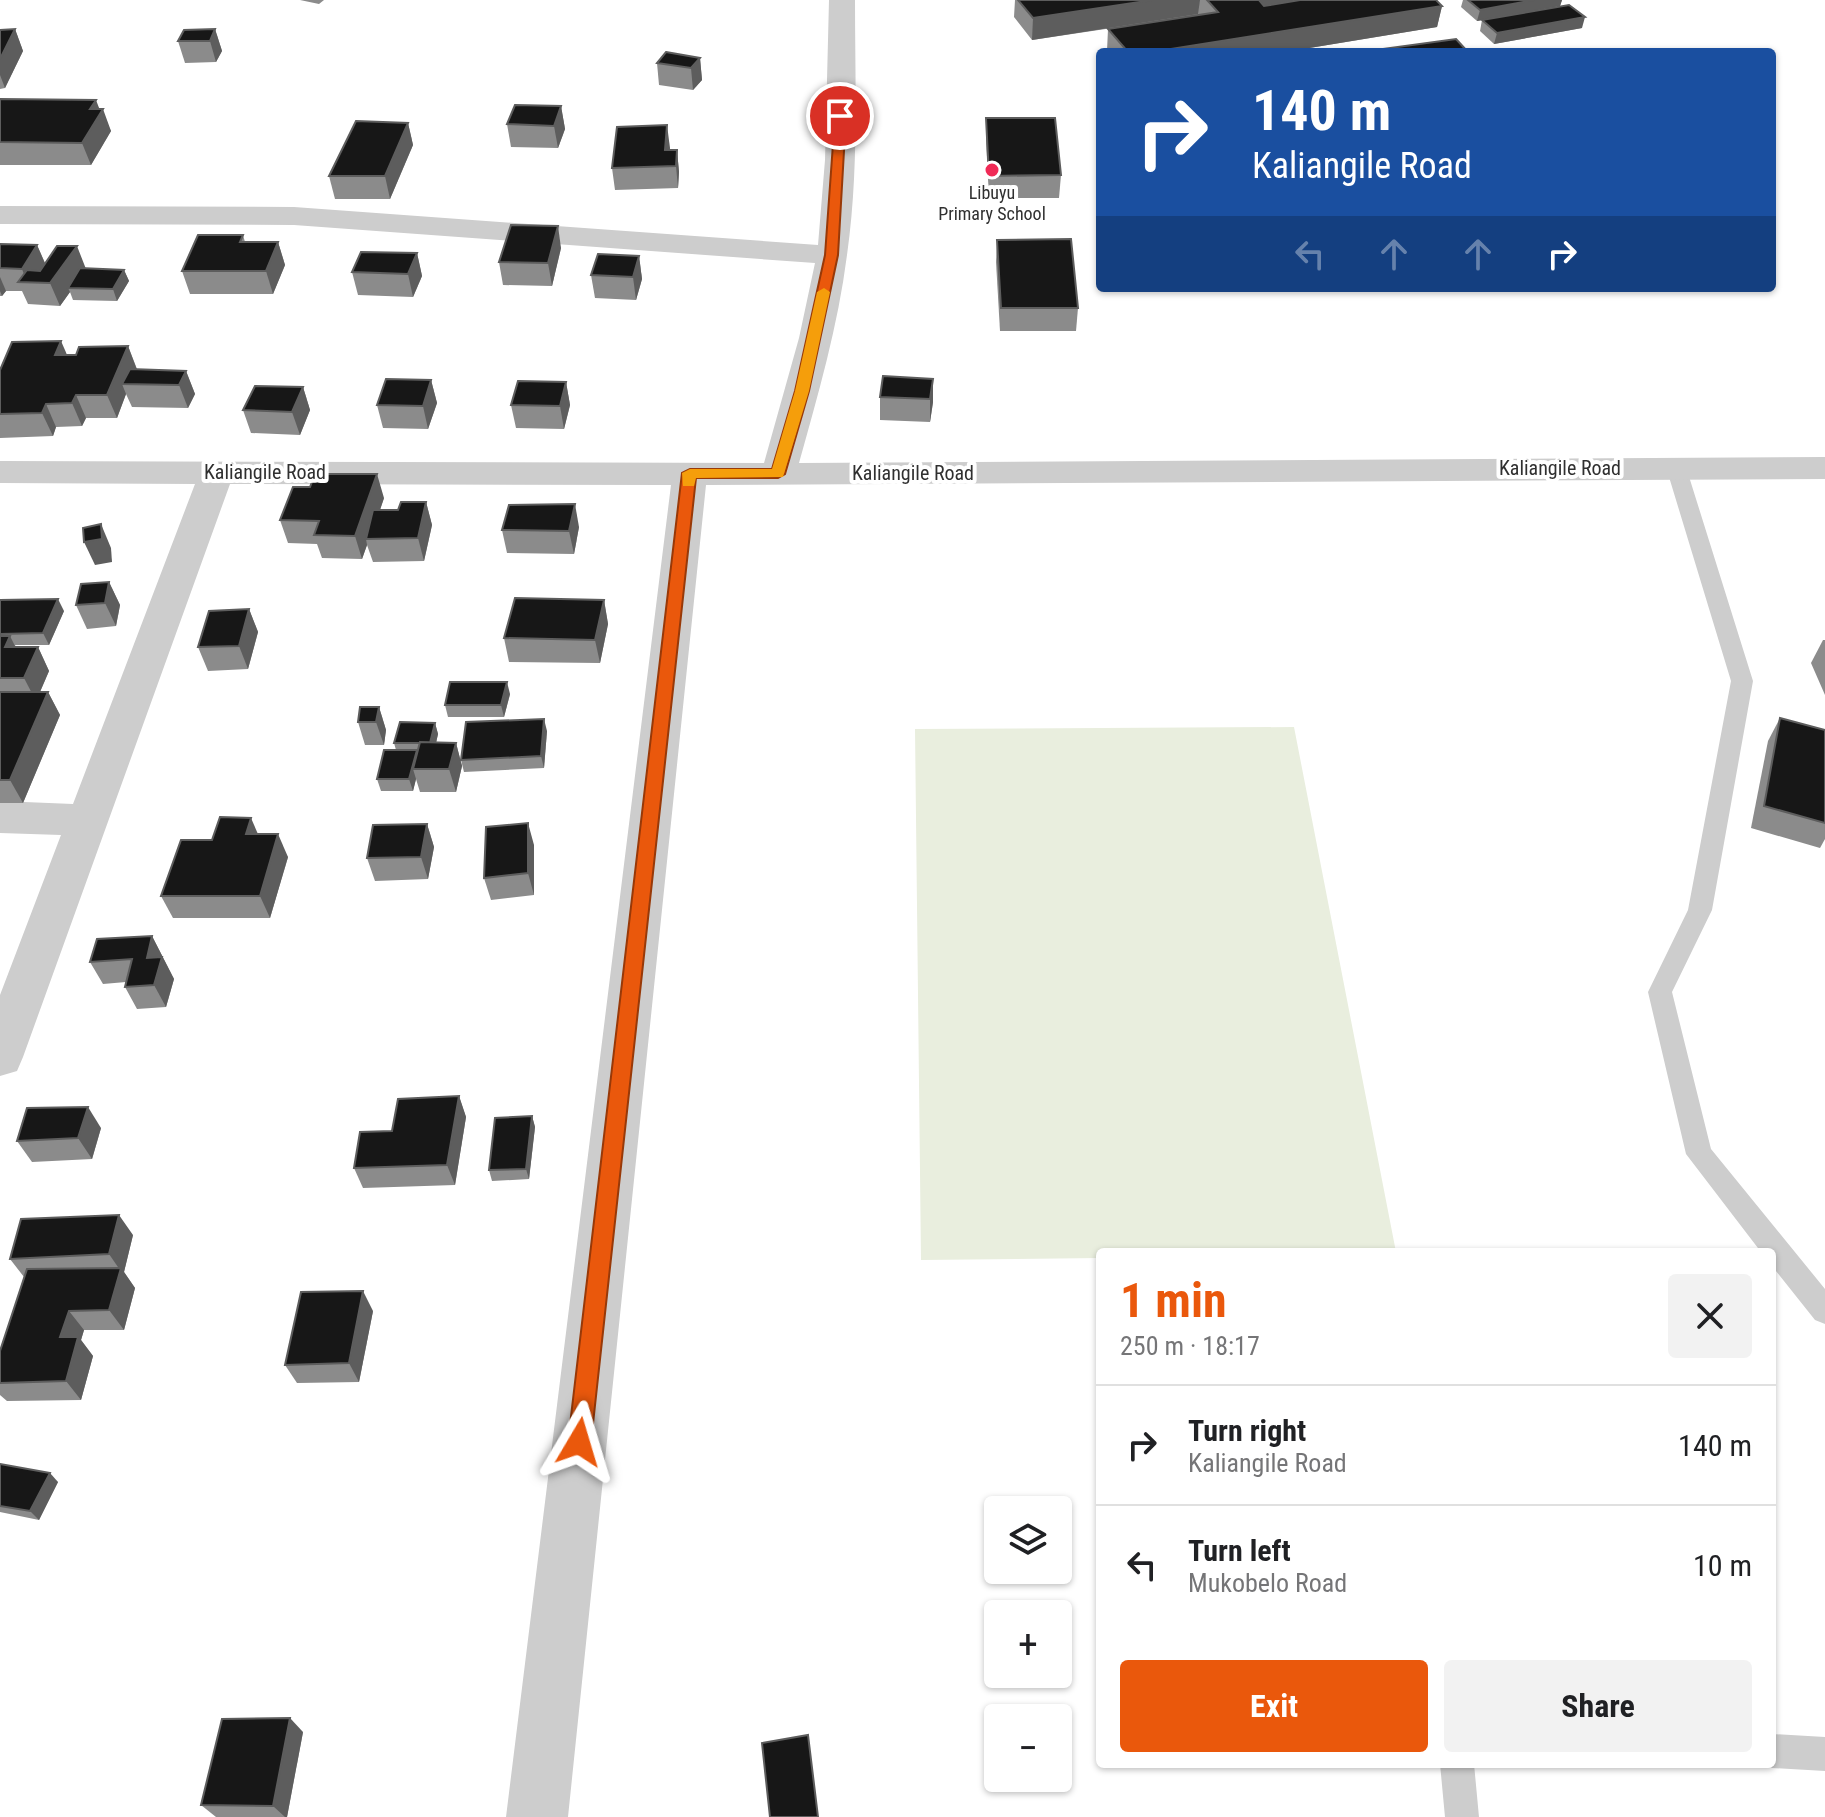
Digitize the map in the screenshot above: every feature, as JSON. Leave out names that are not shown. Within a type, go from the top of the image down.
[{"type":"street","points":[[778,474],[802,391],[832,255],[840,116],[842,0]]},
{"type":"street","points":[[0,215],[294,216],[832,255]]},
{"type":"street","name":"Kaliangile Road","points":[[0,472],[778,474],[1825,468]]},
{"type":"street","points":[[0,1057],[217,472]]},
{"type":"street","points":[[537,1817],[690,473]]},
{"type":"street","points":[[0,817],[87,820]]},
{"type":"lane","points":[[1676,467],[1742,681],[1700,910],[1660,992],[1699,1154],[1774,1248]]},
{"type":"lane","points":[[1776,1250],[1825,1311]]},
{"type":"lane","points":[[1776,1751],[1825,1754]]},
{"type":"lane","points":[[1457,1768],[1462,1817]]},
{"type":"green space","points":[[1294,727],[1395,1248],[1096,1248],[1096,1258],[921,1260],[915,729]]},
{"type":"building","points":[[1018,0],[1153,0],[1033,18]]},
{"type":"building","points":[[1207,0],[1259,0],[1264,6],[1300,0],[1436,0],[1442,6],[1177,48],[1125,48],[1108,29],[1218,12]]},
{"type":"building","points":[[1468,0],[1534,0],[1480,10]]},
{"type":"building","points":[[1569,5],[1585,17],[1497,33],[1482,20]]},
{"type":"building","points":[[15,29],[0,59],[0,30]]},
{"type":"building","points":[[215,29],[210,41],[178,41],[184,30]]},
{"type":"building","points":[[1456,39],[1464,48],[1390,48]]},
{"type":"building","points":[[666,52],[700,58],[691,68],[657,63]]},
{"type":"building","points":[[0,99],[96,100],[90,109],[103,109],[82,143],[0,142]]},
{"type":"building","points":[[515,105],[561,106],[554,126],[507,124]]},
{"type":"building","points":[[986,118],[1055,118],[1061,175],[989,176]]},
{"type":"building","points":[[356,121],[408,123],[385,176],[329,176]]},
{"type":"building","points":[[667,125],[665,150],[677,150],[676,166],[612,168],[617,127]]},
{"type":"building","points":[[511,225],[558,226],[548,263],[499,262]]},
{"type":"building","points":[[198,235],[243,235],[240,242],[278,242],[266,271],[182,271]]},
{"type":"building","points":[[1071,239],[1078,308],[1001,308],[997,240]]},
{"type":"building","points":[[0,244],[37,245],[22,269],[0,268]]},
{"type":"building","points":[[57,246],[77,246],[50,283],[18,282],[27,270],[40,271]]},
{"type":"building","points":[[361,252],[417,253],[408,274],[352,272]]},
{"type":"building","points":[[598,254],[639,256],[633,277],[591,275]]},
{"type":"building","points":[[80,268],[124,270],[113,289],[68,288]]},
{"type":"building","points":[[61,341],[55,355],[76,355],[79,347],[128,346],[107,395],[76,395],[72,403],[46,404],[42,413],[0,414],[0,370],[12,342]]},
{"type":"building","points":[[130,369],[186,371],[179,385],[122,384]]},
{"type":"building","points":[[883,376],[933,379],[930,399],[880,397]]},
{"type":"building","points":[[386,379],[431,380],[423,406],[377,405]]},
{"type":"building","points":[[518,381],[566,382],[560,406],[511,405]]},
{"type":"building","points":[[255,386],[303,387],[292,412],[243,410]]},
{"type":"building","points":[[315,474],[377,474],[355,536],[314,535],[319,521],[280,520],[293,487],[310,487]]},
{"type":"building","points":[[401,502],[426,502],[418,538],[366,539],[373,510],[398,510]]},
{"type":"building","points":[[575,504],[569,531],[502,530],[509,505]]},
{"type":"building","points":[[101,524],[102,539],[84,542],[83,528]]},
{"type":"building","points":[[109,582],[105,603],[76,605],[81,584]]},
{"type":"building","points":[[515,598],[604,600],[595,640],[504,638]]},
{"type":"building","points":[[58,599],[43,633],[0,634],[0,600]]},
{"type":"building","points":[[249,609],[239,646],[198,647],[209,611]]},
{"type":"building","points":[[0,636],[10,636],[5,647],[38,647],[24,678],[0,678]]},
{"type":"building","points":[[450,682],[507,682],[501,705],[445,705]]},
{"type":"building","points":[[0,692],[48,692],[10,780],[0,780]]},
{"type":"building","points":[[360,707],[379,707],[376,722],[358,722]]},
{"type":"building","points":[[1780,718],[1825,730],[1825,823],[1764,806]]},
{"type":"building","points":[[544,719],[541,756],[461,760],[466,722]]},
{"type":"building","points":[[400,722],[435,723],[430,743],[394,743]]},
{"type":"building","points":[[420,742],[456,743],[449,769],[413,769]]},
{"type":"building","points":[[384,750],[417,750],[409,779],[377,779]]},
{"type":"building","points":[[220,817],[251,818],[246,834],[278,834],[260,896],[161,896],[181,840],[212,840]]},
{"type":"building","points":[[528,823],[528,873],[484,878],[486,827]]},
{"type":"building","points":[[427,824],[421,857],[367,858],[373,825]]},
{"type":"building","points":[[152,936],[147,958],[162,957],[154,985],[125,987],[132,959],[90,962],[97,939]]},
{"type":"building","points":[[459,1096],[447,1165],[354,1168],[360,1132],[392,1131],[398,1099]]},
{"type":"building","points":[[88,1107],[78,1138],[17,1141],[27,1108]]},
{"type":"building","points":[[532,1116],[526,1169],[489,1170],[495,1118]]},
{"type":"building","points":[[119,1215],[109,1254],[10,1259],[21,1219]]},
{"type":"building","points":[[121,1268],[109,1310],[69,1311],[60,1337],[78,1337],[66,1381],[0,1383],[0,1351],[27,1269]]},
{"type":"building","points":[[363,1291],[349,1363],[285,1365],[301,1292]]},
{"type":"building","points":[[0,1464],[50,1473],[30,1511],[0,1506]]},
{"type":"building","points":[[290,1718],[273,1806],[201,1805],[222,1719]]},
{"type":"building","points":[[808,1735],[818,1817],[770,1817],[762,1743]]},
{"type":"slow traffic","points":[[688,483],[690,473],[778,474],[802,391],[824,292]]},
{"type":"place","name":"Libuyu Primary School","points":[[992,170]]},
{"type":"route","points":[[579,1442],[690,473],[778,474],[802,391],[832,255],[840,116]]}]
